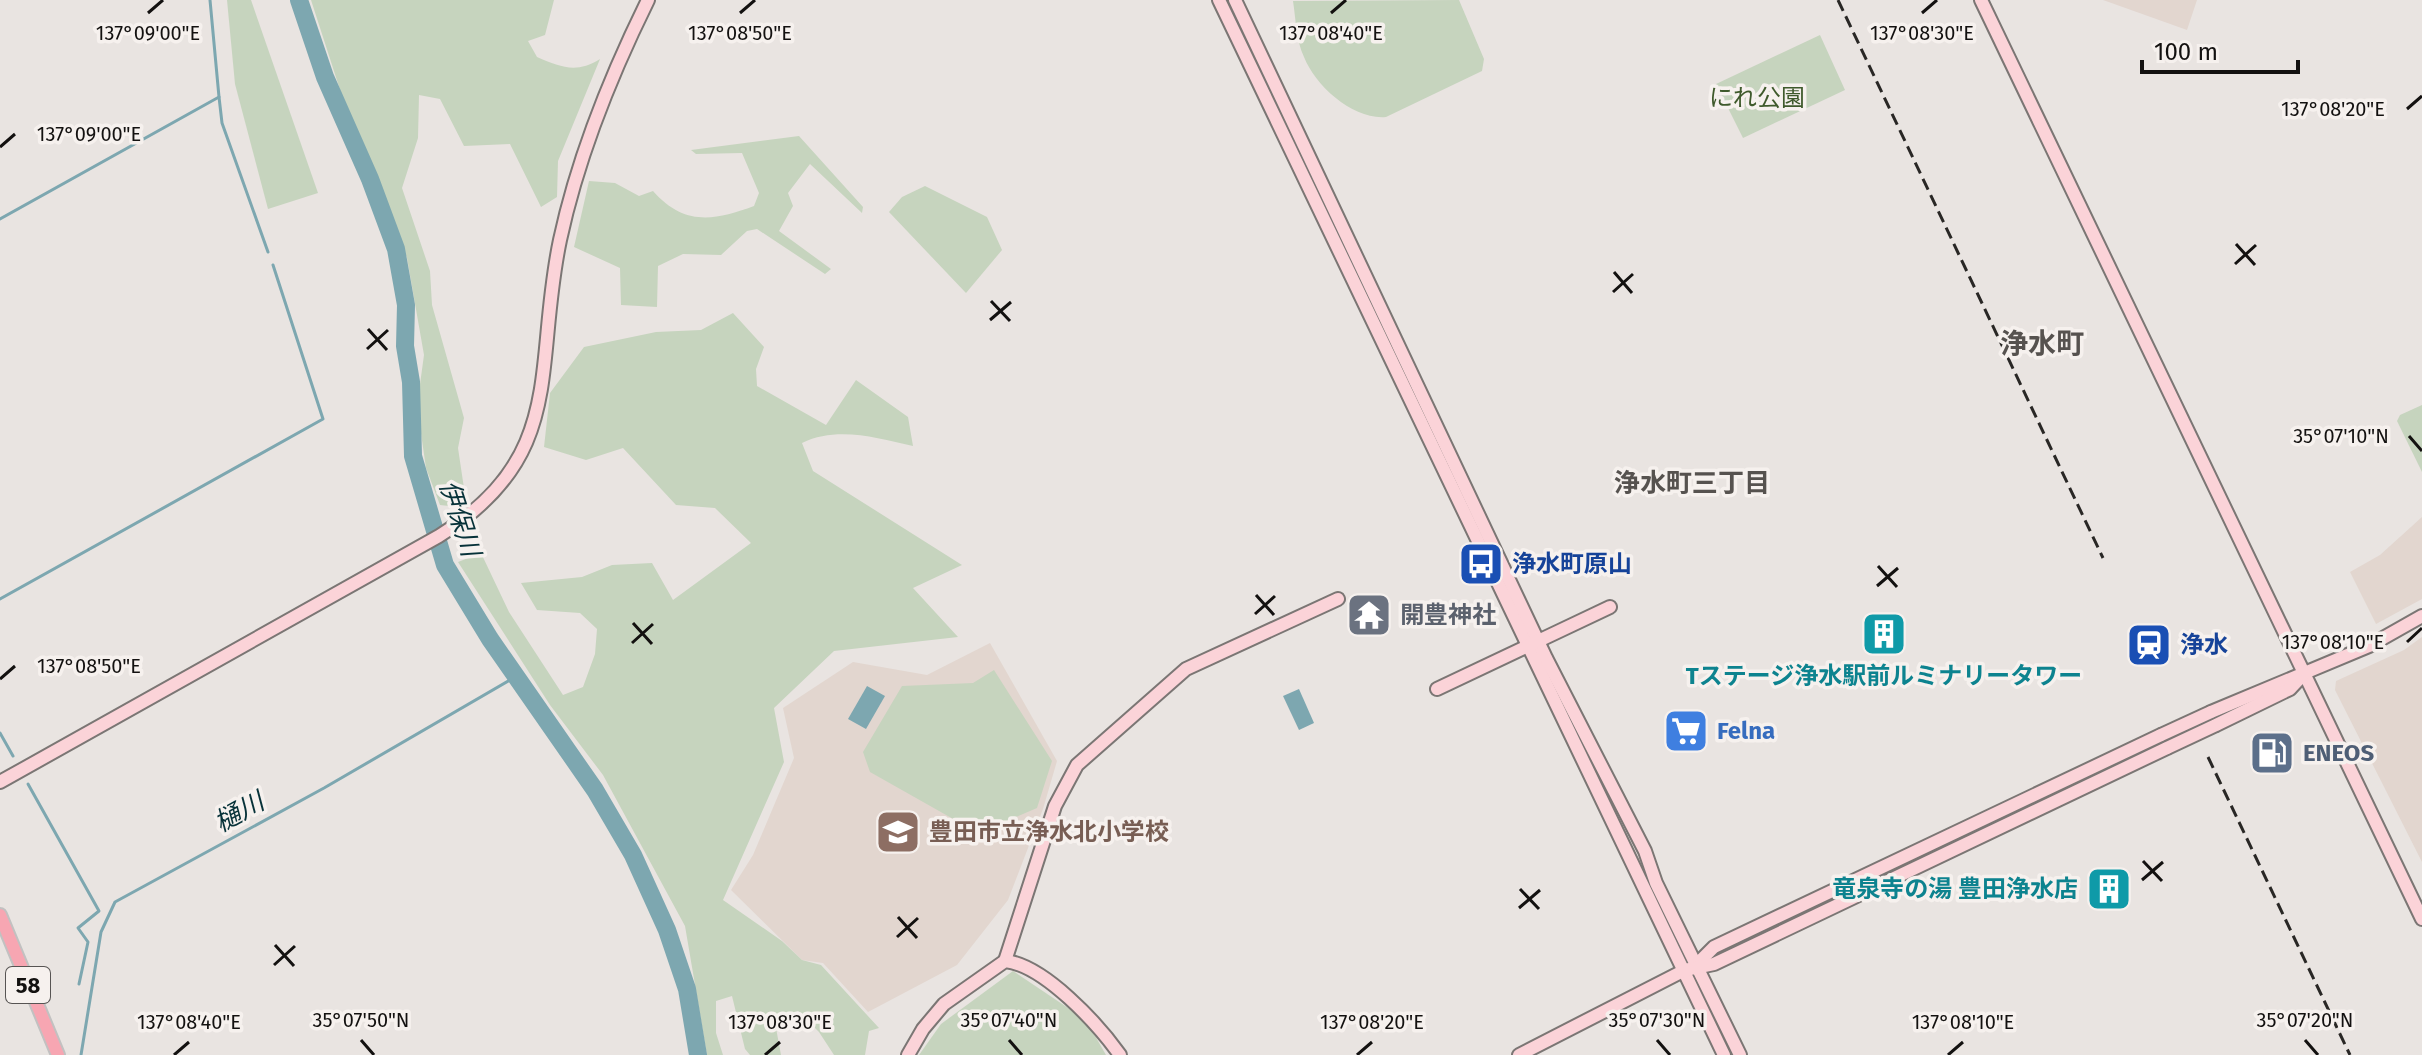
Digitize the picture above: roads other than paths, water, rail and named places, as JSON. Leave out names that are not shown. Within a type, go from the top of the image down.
[{"type":"main road","name":"58","points":[[0,915],[58,1055]]},
{"type":"street","points":[[0,782],[469,517],[502,486],[527,442],[539,395],[560,243],[574,187],[611,79],[648,0]]},
{"type":"street","points":[[1219,0],[1532,644],[1645,851],[1724,1055]]},
{"type":"street","points":[[1235,0],[1532,644]]},
{"type":"street","points":[[1981,0],[2422,919]]},
{"type":"street","points":[[908,1055],[923,1029],[944,1004],[1005,961],[1055,806],[1077,765],[1166,683],[1186,669],[1338,599]]},
{"type":"street","points":[[1437,689],[1610,607]]},
{"type":"street","points":[[1519,1055],[1690,968],[1714,947],[2284,678],[2304,674],[2369,646],[2422,616]]},
{"type":"street","points":[[1690,968],[1714,964],[2216,725],[2290,689],[2304,674]]},
{"type":"street","points":[[1005,961],[1022,966],[1067,998],[1096,1025],[1120,1055]]},
{"type":"street","points":[[1690,968],[1740,1055]]},
{"type":"water","points":[[867,686],[885,696],[866,729],[848,719]]},
{"type":"water","points":[[1299,689],[1314,723],[1299,730],[1283,696]]},
{"type":"waterway","points":[[0,219],[219,97],[210,0]]},
{"type":"waterway","name":"伊保川","points":[[299,0],[325,77],[370,179],[396,249],[406,305],[405,346],[411,382],[413,456],[445,565],[490,639],[595,790],[633,855],[667,930],[687,989],[698,1055]]},
{"type":"waterway","points":[[219,97],[222,123],[268,252]]},
{"type":"waterway","points":[[0,599],[323,419],[273,265]]},
{"type":"waterway","name":"樋川","points":[[81,1055],[101,932],[115,902],[324,788],[517,676]]},
{"type":"waterway","points":[[0,733],[13,756]]},
{"type":"waterway","points":[[28,784],[99,911],[78,928],[88,942],[79,984]]},
{"type":"railway","points":[[1838,0],[2103,558]]},
{"type":"railway","points":[[2208,757],[2350,1055]]},
{"type":"place","name":"浄水町原山","points":[[1481,564]]},
{"type":"place","name":"開豊神社","points":[[1369,615]]},
{"type":"place","name":"Tステージ浄水駅前ルミナリータワー","points":[[1884,634]]},
{"type":"place","name":"浄水","points":[[2149,645]]},
{"type":"place","name":"Felna","points":[[1686,731]]},
{"type":"place","name":"ENEOS","points":[[2272,753]]},
{"type":"place","name":"豊田市立浄水北小学校","points":[[898,832]]},
{"type":"place","name":"竜泉寺の湯 豊田浄水店","points":[[2109,889]]},
{"type":"district","name":"浄水町","points":[[2042,343]]},
{"type":"district","name":"浄水町三丁目","points":[[1692,483]]},
{"type":"park label","name":"にれ公園","points":[[1757,98]]}]
